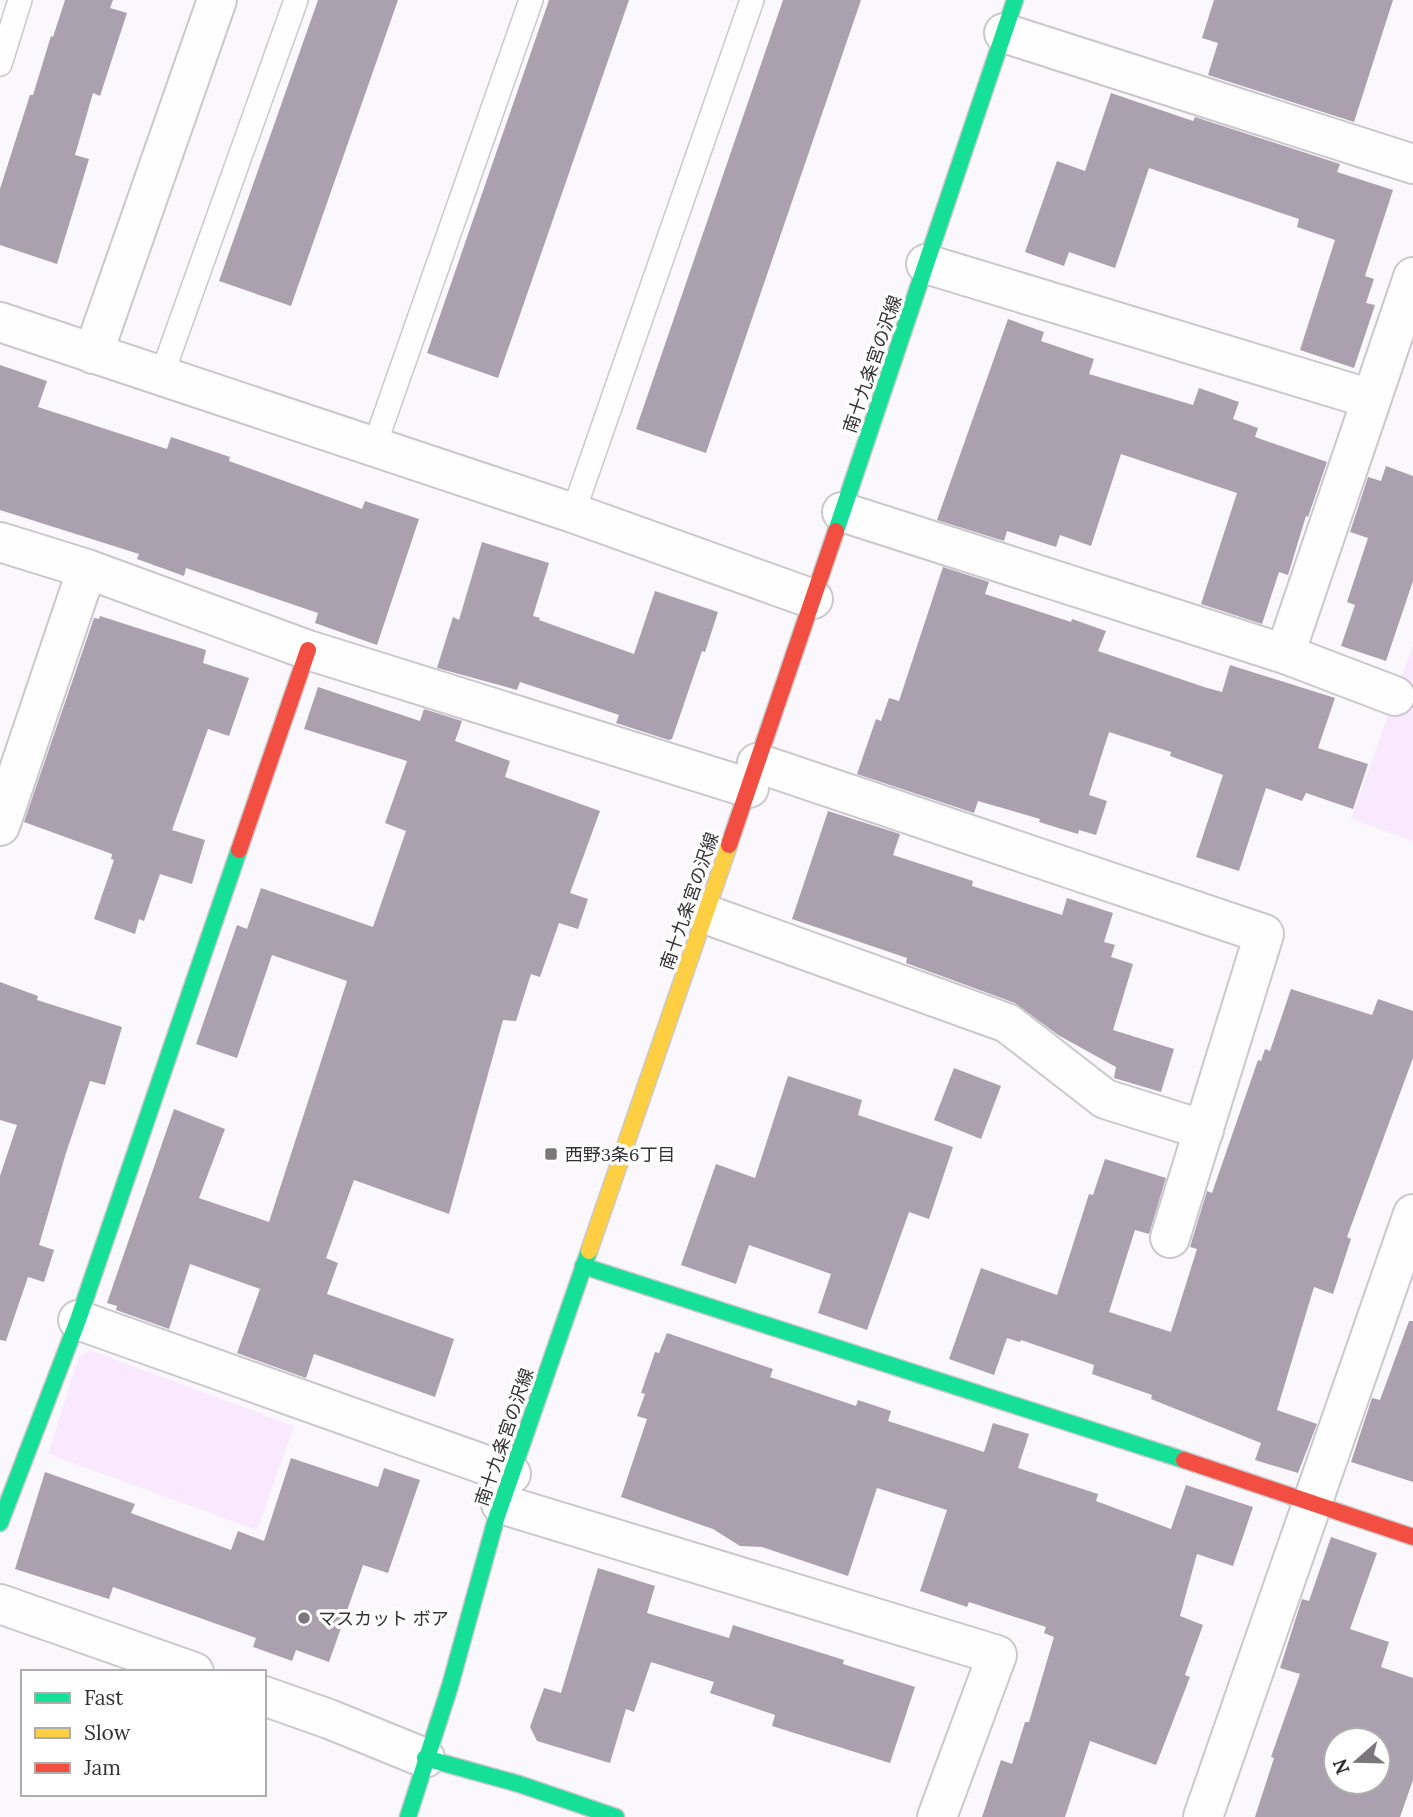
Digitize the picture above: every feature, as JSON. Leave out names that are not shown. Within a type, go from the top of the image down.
[{"type":"street","points":[[93,354],[217,0]]},
{"type":"street","points":[[1010,16],[1413,164]]},
{"type":"street","name":"南十九条宮の沢線","points":[[408,1817],[450,1686],[506,1489],[753,776],[1010,16]]},
{"type":"street","points":[[926,264],[1371,400]]},
{"type":"street","points":[[1285,654],[1413,277]]},
{"type":"street","points":[[0,322],[573,513],[813,599]]},
{"type":"street","points":[[842,512],[1285,654],[1395,696]]},
{"type":"street","points":[[0,542],[87,569],[308,650],[753,776],[1264,934],[1170,1238]]},
{"type":"street","points":[[0,826],[87,569]]},
{"type":"street","points":[[0,1523],[78,1320],[308,650]]},
{"type":"street","points":[[705,914],[1007,1023],[1105,1099],[1204,1130]]},
{"type":"street","points":[[1203,1817],[1413,1214]]},
{"type":"street","points":[[583,1266],[1413,1537]]},
{"type":"street","points":[[78,1320],[506,1489],[997,1655],[937,1817]]},
{"type":"street","points":[[0,1604],[188,1670]]},
{"type":"street","points":[[266,1697],[425,1758],[519,1784],[616,1817]]},
{"type":"lane","points":[[2,49],[20,0]]},
{"type":"lane","points":[[161,377],[296,0]]},
{"type":"lane","points":[[374,447],[531,0]]},
{"type":"lane","points":[[573,513],[752,0]]},
{"type":"shaded area","points":[[1413,645],[1413,841],[1351,819]]},
{"type":"shaded area","points":[[90,1350],[294,1426],[257,1530],[48,1454],[79,1357]]},
{"type":"building","points":[[65,0],[113,0],[110,8],[127,13],[100,96],[93,93],[75,155],[89,159],[57,264],[0,245],[0,189],[30,95],[33,95]]},
{"type":"building","points":[[318,0],[398,0],[291,306],[219,281]]},
{"type":"building","points":[[549,0],[629,0],[498,378],[427,353]]},
{"type":"building","points":[[783,0],[861,0],[706,453],[636,429]]},
{"type":"building","points":[[1214,0],[1393,0],[1354,122],[1208,75],[1218,43],[1202,38]]},
{"type":"building","points":[[1111,93],[1193,121],[1195,117],[1340,164],[1337,172],[1393,190],[1365,276],[1374,279],[1366,303],[1375,305],[1354,368],[1300,350],[1335,240],[1297,227],[1299,219],[1149,168],[1115,268],[1069,252],[1064,266],[1025,252],[1057,161],[1085,171]]},
{"type":"building","points":[[1008,319],[1044,332],[1041,341],[1094,359],[1089,374],[1193,405],[1199,388],[1239,402],[1233,419],[1258,428],[1255,437],[1327,462],[1308,517],[1306,516],[1288,575],[1279,572],[1262,624],[1201,604],[1237,493],[1121,454],[1091,546],[1060,535],[1056,547],[1007,531],[1004,541],[937,520]]},
{"type":"building","points":[[0,365],[47,381],[38,407],[167,449],[171,437],[362,509],[365,501],[419,519],[377,645],[315,623],[318,613],[186,568],[184,576],[137,559],[139,554],[0,510]]},
{"type":"building","points":[[1386,466],[1413,476],[1413,581],[1386,661],[1341,646],[1355,605],[1347,602],[1368,538],[1350,532],[1368,477],[1381,481]]},
{"type":"building","points":[[482,542],[549,563],[533,616],[634,654],[655,591],[718,612],[672,739],[616,723],[619,715],[520,682],[517,690],[437,668],[453,617],[459,620]]},
{"type":"building","points":[[943,567],[989,582],[985,594],[1106,631],[1098,651],[1204,687],[1222,692],[1230,665],[1335,698],[1318,748],[1368,764],[1353,809],[1306,793],[1302,801],[1266,788],[1239,871],[1196,857],[1223,775],[1170,756],[1171,752],[1109,732],[1089,795],[1107,801],[1096,835],[1079,830],[1078,834],[1039,822],[1040,819],[978,801],[974,813],[857,774],[876,719],[881,721],[889,698],[899,701]]},
{"type":"building","points":[[100,616],[206,650],[203,663],[249,678],[229,736],[208,729],[172,830],[205,840],[192,884],[160,874],[144,921],[139,919],[135,934],[94,919],[114,860],[111,859],[112,854],[24,822],[94,618],[99,619]]},
{"type":"building","points":[[318,687],[420,721],[424,709],[462,721],[455,741],[510,761],[505,777],[600,811],[570,893],[588,899],[578,929],[559,923],[540,977],[531,974],[516,1021],[503,1020],[449,1214],[354,1180],[326,1258],[338,1263],[327,1294],[454,1339],[435,1397],[314,1354],[306,1378],[237,1353],[260,1289],[190,1264],[169,1329],[116,1310],[117,1306],[107,1303],[174,1109],[225,1129],[199,1198],[269,1222],[347,981],[272,955],[237,1058],[196,1044],[237,925],[247,929],[261,888],[373,927],[406,831],[385,823],[407,761],[304,729]]},
{"type":"building","points":[[828,811],[900,834],[893,855],[973,881],[972,886],[1062,915],[1067,898],[1113,913],[1104,942],[1115,945],[1111,957],[1133,964],[1113,1030],[1174,1049],[1161,1092],[1114,1078],[1116,1067],[1058,1035],[1015,1003],[906,963],[907,958],[792,919]]},
{"type":"building","points":[[0,982],[38,996],[37,1000],[122,1027],[105,1085],[90,1081],[66,1153],[39,1245],[54,1250],[44,1282],[28,1277],[6,1341],[0,1340],[0,1176],[17,1125],[0,1120]]},
{"type":"building","points":[[1291,989],[1372,1015],[1378,999],[1413,1011],[1413,1058],[1347,1237],[1351,1239],[1333,1294],[1314,1287],[1277,1410],[1317,1424],[1298,1473],[1255,1460],[1261,1443],[1151,1399],[1152,1395],[1092,1374],[1094,1365],[1021,1340],[1020,1342],[1007,1338],[994,1375],[949,1359],[981,1268],[1057,1295],[1089,1194],[1093,1195],[1105,1159],[1166,1178],[1149,1234],[1135,1230],[1109,1312],[1171,1332],[1197,1249],[1190,1247],[1207,1191],[1212,1193],[1258,1060],[1261,1061],[1265,1049],[1270,1051]]},
{"type":"building","points":[[954,1068],[1001,1086],[981,1139],[934,1120]]},
{"type":"building","points":[[788,1076],[862,1100],[858,1115],[953,1147],[929,1219],[909,1212],[867,1330],[818,1313],[831,1274],[749,1245],[736,1284],[681,1265],[716,1164],[755,1178]]},
{"type":"building","points":[[1409,1321],[1413,1321],[1413,1482],[1351,1462],[1372,1398],[1380,1400]]},
{"type":"building","points":[[667,1333],[773,1369],[770,1377],[856,1406],[858,1400],[891,1411],[888,1421],[984,1452],[993,1423],[1029,1434],[1018,1468],[1098,1494],[1096,1501],[1171,1529],[1186,1485],[1253,1507],[1233,1566],[1197,1554],[1180,1616],[1203,1625],[1185,1675],[1190,1677],[1156,1765],[1090,1741],[1065,1817],[982,1817],[1001,1760],[1012,1764],[1025,1722],[1029,1722],[1054,1637],[1044,1633],[1046,1627],[969,1602],[967,1607],[920,1591],[947,1510],[877,1488],[848,1576],[762,1547],[740,1546],[713,1529],[621,1497],[647,1419],[637,1416],[645,1394],[641,1393],[655,1352],[659,1353]]},
{"type":"building","points":[[291,1458],[378,1487],[384,1468],[420,1480],[388,1573],[363,1565],[329,1662],[296,1650],[292,1661],[253,1647],[256,1638],[113,1587],[109,1599],[15,1569],[45,1472],[135,1504],[131,1513],[231,1550],[238,1531],[264,1541]]},
{"type":"building","points":[[1331,1537],[1377,1553],[1350,1629],[1389,1642],[1381,1667],[1413,1678],[1413,1780],[1400,1817],[1255,1817],[1274,1758],[1271,1757],[1300,1674],[1280,1668],[1302,1599],[1309,1601]]},
{"type":"building","points":[[598,1568],[655,1586],[647,1613],[729,1638],[733,1625],[844,1660],[843,1664],[915,1687],[890,1763],[772,1726],[775,1715],[710,1693],[714,1682],[651,1662],[634,1712],[626,1709],[610,1763],[537,1741],[530,1727],[544,1688],[561,1693]]},
{"type":"traffic: fast","points":[[836,531],[1015,0]]},
{"type":"traffic: fast","points":[[0,1523],[78,1320],[239,850]]},
{"type":"traffic: fast","points":[[408,1817],[450,1686],[496,1519],[589,1251]]},
{"type":"traffic: fast","points":[[583,1266],[1184,1460]]},
{"type":"traffic: fast","points":[[425,1758],[519,1784],[616,1817]]},
{"type":"traffic: slow","points":[[589,1251],[729,845]]},
{"type":"traffic: jam","points":[[729,845],[836,531]]},
{"type":"traffic: jam","points":[[239,850],[308,650]]},
{"type":"traffic: jam","points":[[1184,1460],[1413,1537]]},
{"type":"place","name":"西野3条6丁目","points":[[551,1154]]},
{"type":"place","name":"マスカット ボア","points":[[304,1618]]}]
